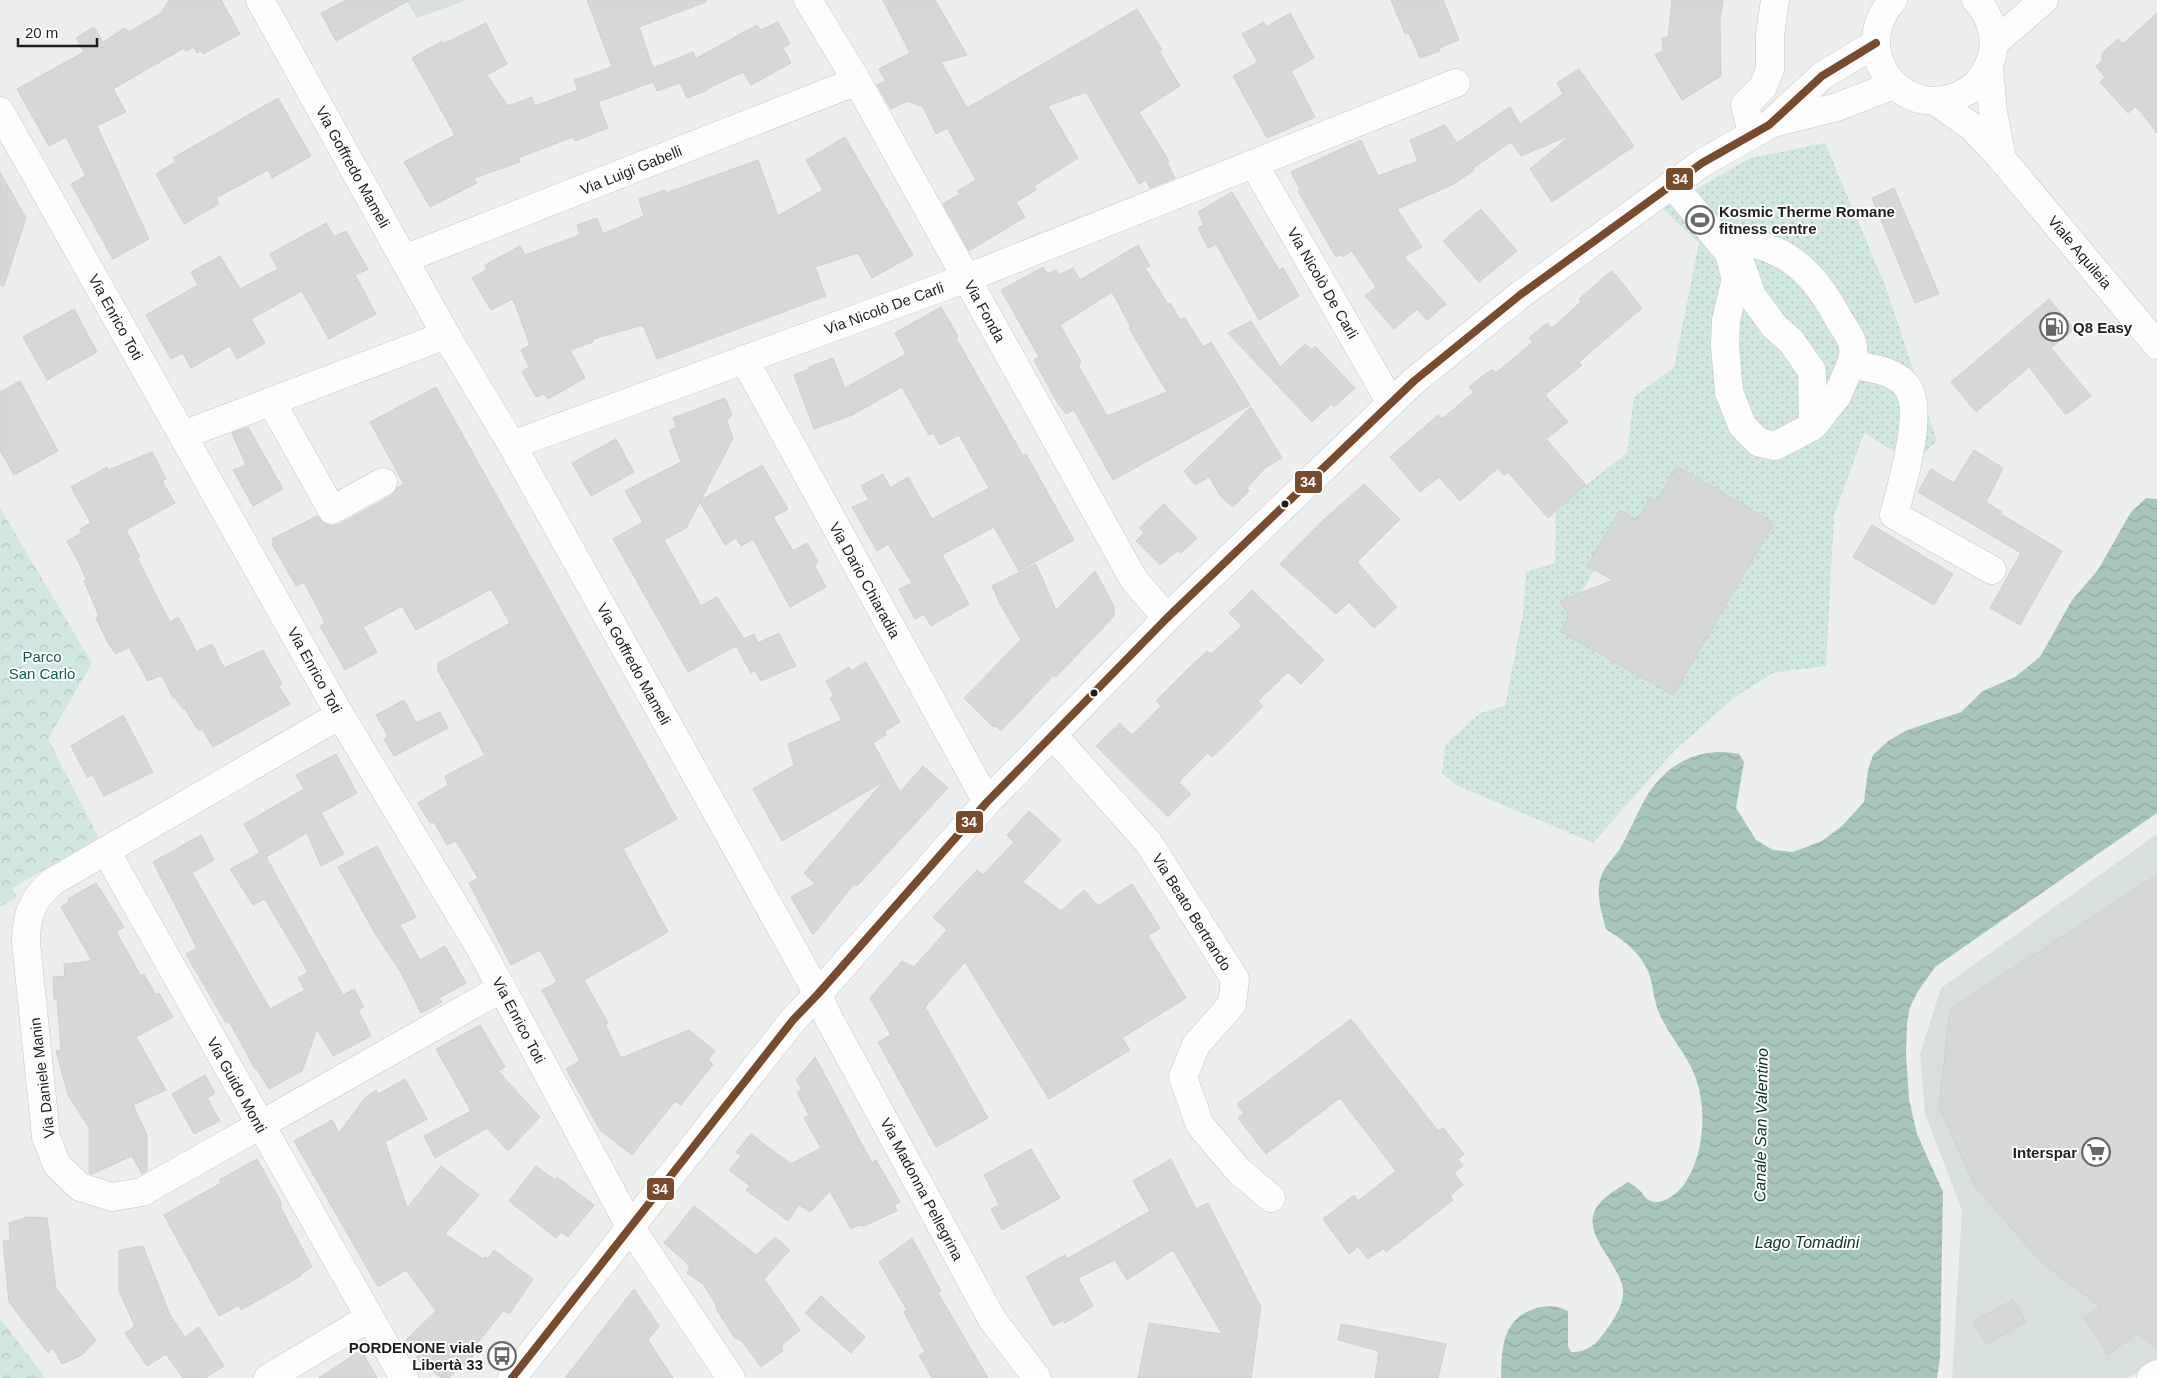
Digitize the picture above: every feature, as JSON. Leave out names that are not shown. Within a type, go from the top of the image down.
[{"type":"street","name":"Via Goffredo Mameli","points":[[260,0],[446,335],[512,445],[818,994]]},
{"type":"street","name":"Via Fonda","points":[[808,0],[857,81],[1134,580],[1167,618]]},
{"type":"street","points":[[1761,129],[1745,105],[1763,87],[1770,69],[1770,35],[1775,0]]},
{"type":"street","name":"Viale Aquileia","points":[[1976,0],[1990,20],[1993,112],[2002,159]]},
{"type":"street","points":[[1991,54],[2044,0]]},
{"type":"street","name":"Viale Aquileia","points":[[1884,4],[1876,43],[1880,66],[1894,85],[1906,94],[1920,99],[1935,101],[1961,95],[1982,78],[1991,54]]},
{"type":"street","points":[[512,1378],[793,1020],[987,802],[1167,618],[1414,381],[1520,295],[1702,163],[1761,129],[1822,76],[1876,43]]},
{"type":"street","name":"Via Luigi Gabelli","points":[[404,259],[857,81]]},
{"type":"street","name":"Via Nicolò De Carli","points":[[512,445],[966,278],[1456,83]]},
{"type":"street","points":[[1761,129],[1836,107],[1894,85]]},
{"type":"street","name":"Viale Aquileia","points":[[1935,101],[1971,126],[2002,159],[2157,345]]},
{"type":"street","name":"Via Enrico Toti","points":[[0,111],[340,715],[479,946],[631,1228],[731,1378]]},
{"type":"street","name":"Via Nicolò De Carli","points":[[1254,164],[1392,403]]},
{"type":"street","points":[[1672,184],[1723,245],[1740,262],[1752,296],[1774,326],[1791,341],[1812,371],[1813,426]]},
{"type":"street","points":[[1745,240],[1767,246],[1794,261],[1814,279],[1835,312],[1854,348],[1852,364],[1836,396],[1813,426],[1775,446],[1758,442],[1742,425],[1729,392],[1726,320],[1736,279],[1723,245],[1745,240]]},
{"type":"street","points":[[183,435],[446,335]]},
{"type":"street","name":"Via Dario Chiaradia","points":[[744,359],[987,802]]},
{"type":"street","points":[[1852,364],[1898,377],[1907,385],[1915,411],[1911,446],[1894,515],[1992,570]]},
{"type":"street","points":[[271,401],[332,510],[383,482]]},
{"type":"street","name":"Via Daniele Manin","points":[[340,715],[52,882],[41,892],[29,913],[26,928],[46,1137],[58,1165],[80,1187],[112,1197],[142,1192],[260,1127],[502,988]]},
{"type":"street","name":"Via Beato Bertrando","points":[[1053,735],[1148,842],[1235,979],[1232,1004],[1196,1045],[1183,1077],[1200,1125],[1239,1171],[1271,1198]]},
{"type":"street","name":"Via Guido Monti","points":[[106,851],[260,1127],[404,1378]]},
{"type":"street","name":"Via Madonna Pellegrina","points":[[818,994],[827,1015],[992,1319],[1036,1378]]},
{"type":"street","points":[[268,1378],[369,1318]]},
{"type":"street","points":[[2151,1378],[2157,1374]]},
{"type":"shaded area","points":[[406,0],[467,0],[417,18]]},
{"type":"shaded area","points":[[2157,834],[2157,1359],[2128,1378],[1952,1378],[1962,1210],[1925,1114],[1920,1054],[1941,988]]},
{"type":"green space","points":[[1825,143],[1885,285],[1937,441],[1914,463],[1864,433],[1834,516],[1826,666],[1773,673],[1734,698],[1675,750],[1593,843],[1456,785],[1442,773],[1445,745],[1480,713],[1505,706],[1523,613],[1526,572],[1555,563],[1556,512],[1586,485],[1627,453],[1634,397],[1674,367],[1699,243],[1663,209],[1750,158]],"holes":[[[1677,466],[1774,523],[1560,631],[1569,616],[1563,607],[1563,603],[1578,598],[1594,570],[1587,566],[1620,510],[1637,520],[1649,499],[1656,502]]]},
{"type":"green space","name":"Parco San Carlo","points":[[0,508],[92,663],[48,739],[99,838],[12,888],[17,897],[0,907]]},
{"type":"green space","points":[[0,1318],[43,1375],[45,1378],[0,1378]]},
{"type":"water","name":"Lago Tomadini","points":[[2146,498],[2157,499],[2157,813],[1935,967],[1918,991],[1910,1007],[1907,1023],[1906,1054],[1909,1099],[1917,1134],[1943,1192],[1940,1357],[1937,1378],[1501,1378],[1502,1355],[1510,1326],[1525,1313],[1537,1308],[1553,1306],[1568,1311],[1568,1346],[1571,1352],[1587,1349],[1598,1341],[1620,1307],[1623,1289],[1616,1271],[1594,1232],[1593,1221],[1595,1211],[1607,1196],[1628,1182],[1651,1201],[1659,1202],[1668,1199],[1685,1183],[1692,1170],[1701,1141],[1702,1110],[1700,1095],[1691,1067],[1660,1015],[1650,976],[1644,964],[1630,947],[1606,929],[1599,898],[1599,886],[1602,875],[1622,845],[1641,806],[1656,783],[1676,765],[1699,755],[1712,752],[1739,754],[1744,762],[1736,808],[1756,840],[1773,850],[1793,852],[1822,841],[1842,826],[1864,802],[1868,770],[1873,755],[1888,741],[1905,731],[1961,712],[1983,691],[2015,677],[2040,657],[2072,600],[2098,570],[2131,512]]},
{"type":"building","points":[[169,0],[221,0],[240,34],[203,54],[201,51],[197,53],[194,47],[186,51],[184,48],[113,89],[126,112],[97,126],[149,239],[113,259],[71,184],[86,176],[66,137],[49,146],[17,89],[84,52],[76,38],[94,27],[103,42],[125,28],[129,32],[161,13]]},
{"type":"building","points":[[346,0],[410,0],[336,41],[321,13]]},
{"type":"building","points":[[587,0],[705,0],[706,2],[639,27],[653,68],[693,52],[695,59],[757,25],[761,30],[778,22],[790,44],[783,48],[791,63],[751,85],[743,72],[708,90],[687,98],[680,83],[657,91],[653,82],[598,102],[608,128],[575,141],[573,137],[518,158],[520,162],[474,178],[477,183],[430,207],[404,162],[455,135],[412,58],[442,41],[443,44],[486,23],[507,64],[487,75],[508,106],[532,97],[535,106],[578,90],[574,80],[612,67]]},
{"type":"building","points":[[883,0],[935,0],[967,55],[941,62],[967,108],[1137,9],[1162,50],[1159,51],[1180,86],[1139,112],[1169,161],[1167,162],[1175,178],[1150,188],[1146,180],[1139,184],[1086,92],[1048,106],[1078,158],[1034,186],[1036,190],[1016,202],[1025,217],[969,251],[943,204],[960,194],[957,191],[976,180],[947,128],[936,134],[923,107],[907,101],[891,109],[877,85],[886,81],[879,69],[910,53]]},
{"type":"building","points":[[1391,0],[1443,0],[1459,40],[1439,48],[1440,51],[1420,58],[1409,33],[1405,34]]},
{"type":"building","points":[[1672,0],[1723,0],[1720,20],[1721,76],[1682,100],[1655,55],[1663,51],[1662,38],[1668,37]]},
{"type":"building","points":[[1290,13],[1314,58],[1291,71],[1315,117],[1267,138],[1233,76],[1258,62],[1242,34],[1264,22],[1266,27]]},
{"type":"building","points":[[2157,13],[2157,133],[2136,106],[2128,113],[2100,82],[2105,77],[2096,66],[2102,61],[2102,53],[2118,39],[2123,44]]},
{"type":"building","points":[[1579,69],[1634,146],[1552,202],[1530,169],[1571,135],[1521,156],[1511,142],[1473,168],[1474,170],[1454,184],[1397,209],[1422,247],[1404,257],[1446,304],[1427,320],[1417,309],[1394,329],[1365,296],[1376,287],[1352,251],[1342,257],[1340,254],[1336,257],[1298,191],[1300,190],[1291,172],[1361,140],[1378,176],[1418,161],[1410,140],[1445,125],[1457,143],[1510,107],[1520,124],[1563,94],[1557,83]]},
{"type":"building","points":[[278,98],[311,156],[272,178],[268,170],[216,198],[219,204],[184,224],[156,174],[175,162],[173,158]]},
{"type":"building","points":[[845,137],[913,255],[872,278],[858,253],[815,267],[826,296],[657,359],[643,325],[593,339],[593,342],[570,350],[585,378],[548,399],[544,394],[536,397],[522,372],[529,367],[521,350],[530,345],[513,299],[491,310],[472,278],[487,269],[485,265],[520,246],[525,255],[580,235],[577,225],[597,218],[603,234],[644,216],[639,199],[665,190],[666,193],[758,160],[778,216],[823,190],[806,160]]},
{"type":"building","points":[[0,172],[26,218],[4,286],[0,285]]},
{"type":"building","points":[[1894,188],[1939,294],[1915,303],[1872,198]]},
{"type":"building","points":[[1232,192],[1279,270],[1283,268],[1299,296],[1259,320],[1216,244],[1208,248],[1198,228],[1204,225],[1198,212]]},
{"type":"building","points":[[1481,209],[1517,251],[1479,282],[1443,241]]},
{"type":"building","points":[[326,223],[334,237],[346,231],[368,269],[355,275],[376,314],[329,339],[302,291],[251,319],[265,343],[237,359],[230,346],[191,368],[183,353],[171,359],[146,315],[198,285],[191,272],[220,256],[240,289],[278,269],[270,254]]},
{"type":"building","points":[[1138,245],[1150,266],[1145,268],[1168,304],[1170,303],[1180,320],[1185,318],[1203,347],[1211,342],[1250,405],[1113,480],[1074,410],[1066,414],[1057,402],[1034,360],[1039,357],[1001,290],[1043,267],[1047,274],[1056,270],[1059,275],[1073,268],[1080,280]],"holes":[[[1112,292],[1131,327],[1129,328],[1167,392],[1107,416],[1078,365],[1081,362],[1060,325]]]},
{"type":"building","points":[[1611,271],[1642,308],[1579,362],[1582,365],[1545,395],[1568,422],[1546,439],[1586,485],[1548,518],[1508,472],[1504,475],[1498,468],[1460,501],[1439,477],[1420,492],[1390,457],[1438,415],[1442,419],[1474,392],[1469,387],[1492,369],[1496,373],[1533,342],[1529,338],[1547,323],[1552,328],[1581,302],[1579,299]]},
{"type":"building","points":[[2049,299],[2074,329],[2051,348],[2091,396],[2066,415],[2029,367],[1976,412],[1951,382]]},
{"type":"building","points":[[941,307],[958,336],[956,338],[1023,456],[1026,454],[1074,540],[1019,571],[994,527],[942,555],[969,604],[931,626],[924,614],[915,619],[899,589],[912,583],[888,544],[877,551],[852,507],[869,500],[861,486],[883,474],[890,488],[908,477],[932,519],[989,488],[959,435],[940,445],[933,433],[929,435],[902,387],[852,415],[814,429],[794,375],[833,358],[845,388],[906,354],[895,333]]},
{"type":"building","points":[[74,309],[97,352],[47,380],[23,337]]},
{"type":"building","points":[[1251,321],[1280,367],[1305,344],[1312,350],[1315,346],[1355,388],[1334,407],[1331,404],[1312,422],[1228,333]]},
{"type":"building","points":[[20,381],[58,451],[14,475],[0,450],[0,392]]},
{"type":"building","points":[[436,387],[677,819],[623,849],[668,932],[584,980],[608,1023],[605,1024],[621,1058],[689,1030],[715,1051],[708,1060],[713,1064],[681,1105],[675,1101],[632,1155],[600,1130],[566,1069],[580,1061],[542,990],[557,982],[540,950],[511,965],[469,883],[478,878],[456,841],[447,845],[434,822],[430,823],[418,803],[448,785],[445,776],[485,755],[438,671],[438,663],[510,623],[491,589],[416,630],[402,606],[363,627],[377,652],[345,670],[320,626],[325,623],[304,582],[296,586],[272,544],[274,543],[272,539],[317,516],[330,526],[340,524],[391,496],[397,488],[404,484],[370,422]]},
{"type":"building","points":[[725,398],[732,414],[727,421],[733,438],[701,500],[762,465],[788,509],[773,517],[793,551],[807,543],[818,562],[814,565],[826,587],[790,607],[753,539],[741,546],[736,538],[725,545],[700,502],[686,528],[664,540],[701,606],[717,597],[744,639],[754,634],[758,643],[779,633],[796,666],[761,681],[755,670],[751,673],[736,646],[688,672],[613,539],[643,522],[625,491],[681,462],[669,430],[677,427],[673,418]]},
{"type":"building","points":[[1251,407],[1282,458],[1265,468],[1247,488],[1249,491],[1233,507],[1222,498],[1209,477],[1195,485],[1184,471]]},
{"type":"building","points":[[248,427],[283,489],[253,506],[233,470],[246,465],[232,433]]},
{"type":"building","points":[[616,439],[634,472],[591,496],[572,463]]},
{"type":"building","points":[[1974,450],[2003,468],[1986,502],[2002,512],[2001,514],[2062,551],[2020,625],[1990,608],[2021,553],[1918,492],[1931,469],[1954,483]]},
{"type":"building","points":[[152,452],[166,479],[162,481],[175,503],[126,530],[140,557],[137,558],[170,622],[178,617],[196,652],[212,644],[224,668],[263,650],[282,684],[278,685],[290,704],[213,747],[202,729],[199,731],[185,708],[183,709],[173,698],[162,675],[148,681],[129,647],[116,654],[109,645],[96,618],[99,616],[84,581],[86,579],[67,541],[82,533],[80,529],[91,523],[71,487],[107,467],[108,470]]},
{"type":"building","points":[[1677,466],[1774,523],[1673,695],[1560,631],[1569,617],[1560,601],[1613,580],[1587,566],[1620,510],[1637,520],[1650,498],[1656,502]]},
{"type":"building","points":[[1364,484],[1400,519],[1357,562],[1397,607],[1374,628],[1349,602],[1336,614],[1280,564],[1319,524]]},
{"type":"building","points":[[1164,504],[1197,538],[1181,553],[1178,550],[1160,565],[1136,541],[1144,533],[1139,528]]},
{"type":"building","points":[[1872,525],[1953,574],[1934,605],[1853,557]]},
{"type":"building","points":[[1036,564],[1056,610],[1095,571],[1114,606],[1114,616],[1001,731],[996,726],[993,727],[964,698],[1021,640],[992,586]]},
{"type":"building","points":[[1252,590],[1324,660],[1301,684],[1288,672],[1258,701],[1263,706],[1232,738],[1212,757],[1208,753],[1179,782],[1191,794],[1168,817],[1096,746],[1120,723],[1132,735],[1161,706],[1156,701],[1188,669],[1207,651],[1211,654],[1242,626],[1229,613]]},
{"type":"building","points":[[866,662],[900,722],[885,731],[886,735],[873,743],[900,792],[923,766],[948,788],[857,886],[854,884],[813,935],[791,897],[815,884],[804,873],[883,782],[782,841],[753,789],[794,765],[788,744],[842,720],[830,698],[834,696],[826,681],[849,667],[851,671]]},
{"type":"building","points":[[404,700],[416,723],[440,712],[448,728],[394,756],[384,739],[388,736],[376,715]]},
{"type":"building","points":[[123,715],[153,772],[104,796],[93,775],[87,777],[71,746]]},
{"type":"building","points":[[336,754],[357,793],[321,813],[344,854],[321,866],[307,833],[266,857],[343,995],[354,989],[364,1007],[358,1010],[371,1036],[333,1056],[317,1029],[302,1071],[269,1089],[255,1069],[229,1021],[226,1023],[186,954],[197,948],[153,862],[201,835],[214,860],[192,873],[270,1009],[305,990],[298,978],[308,972],[265,899],[253,905],[230,869],[260,853],[244,824],[304,789],[296,775]]},
{"type":"building","points":[[1029,811],[1061,840],[1023,882],[1061,911],[1084,890],[1098,906],[1132,884],[1160,928],[1148,936],[1186,998],[1122,1038],[1130,1050],[1049,1099],[965,962],[925,1007],[988,1118],[936,1147],[878,1042],[891,1035],[870,998],[902,961],[914,967],[947,930],[933,917],[977,870],[983,875],[1014,842],[1007,835]]},
{"type":"building","points":[[377,846],[416,917],[400,925],[420,960],[445,946],[466,983],[439,998],[442,1002],[421,1013],[400,971],[376,935],[338,867]]},
{"type":"building","points":[[2157,875],[2157,1349],[2137,1333],[2108,1355],[2084,1317],[2101,1307],[2042,1263],[1975,1186],[1939,1107],[1950,1009]]},
{"type":"building","points":[[96,883],[124,927],[116,932],[141,976],[144,974],[156,995],[159,993],[173,1017],[136,1037],[166,1090],[133,1105],[147,1135],[147,1171],[142,1174],[132,1156],[92,1174],[89,1173],[89,1128],[68,1095],[56,1051],[61,1050],[57,999],[54,999],[53,977],[65,976],[64,964],[92,961],[61,907],[69,902],[68,899]]},
{"type":"building","points":[[1351,1019],[1438,1131],[1443,1128],[1464,1154],[1458,1159],[1463,1166],[1454,1173],[1463,1185],[1450,1196],[1453,1200],[1386,1252],[1384,1248],[1368,1259],[1358,1247],[1349,1254],[1323,1219],[1354,1195],[1358,1201],[1396,1171],[1340,1098],[1266,1154],[1238,1118],[1244,1114],[1237,1104]]},
{"type":"building","points":[[480,1025],[505,1067],[498,1071],[540,1117],[508,1151],[487,1128],[435,1158],[424,1136],[471,1111],[436,1049]]},
{"type":"building","points":[[815,1057],[872,1163],[876,1160],[900,1202],[894,1205],[897,1211],[864,1226],[859,1225],[851,1229],[830,1191],[810,1212],[799,1205],[788,1221],[746,1190],[750,1186],[729,1170],[741,1156],[736,1152],[751,1134],[791,1164],[821,1148],[804,1118],[809,1115],[797,1092],[802,1089],[796,1080]]},
{"type":"building","points":[[205,1075],[215,1093],[207,1098],[220,1121],[194,1134],[172,1094]]},
{"type":"building","points":[[405,1079],[427,1119],[385,1142],[407,1208],[441,1166],[479,1195],[445,1234],[483,1259],[485,1257],[488,1259],[494,1250],[533,1279],[510,1313],[503,1311],[475,1346],[479,1348],[466,1366],[462,1363],[449,1378],[441,1378],[416,1358],[418,1355],[406,1340],[436,1311],[406,1270],[378,1287],[294,1141],[332,1120],[339,1133],[365,1098],[376,1090],[378,1094]]},
{"type":"building","points":[[1031,1149],[1060,1198],[1002,1230],[991,1209],[999,1205],[984,1175]]},
{"type":"building","points":[[257,1159],[282,1204],[280,1206],[312,1267],[301,1276],[241,1310],[239,1305],[219,1316],[164,1215],[221,1183],[219,1180]]},
{"type":"building","points":[[1171,1159],[1196,1209],[1208,1203],[1261,1307],[1251,1378],[1138,1378],[1149,1323],[1222,1334],[1173,1250],[1127,1280],[1115,1260],[1078,1278],[1093,1306],[1065,1323],[1063,1320],[1053,1326],[1026,1277],[1065,1255],[1067,1259],[1150,1211],[1133,1181]]},
{"type":"building","points":[[536,1166],[555,1180],[557,1177],[594,1205],[568,1237],[561,1232],[556,1238],[509,1201]]},
{"type":"building","points":[[694,1206],[756,1255],[775,1237],[790,1250],[764,1279],[800,1330],[781,1346],[783,1351],[761,1367],[742,1341],[734,1337],[703,1284],[687,1273],[690,1266],[664,1243]]},
{"type":"building","points":[[27,1217],[47,1218],[56,1288],[96,1340],[82,1355],[62,1364],[53,1348],[48,1353],[9,1302],[3,1241],[10,1240],[9,1223]]},
{"type":"building","points":[[912,1238],[941,1291],[938,1293],[988,1378],[932,1378],[919,1355],[925,1352],[904,1312],[907,1310],[879,1262]]},
{"type":"building","points":[[143,1246],[170,1315],[185,1337],[199,1327],[224,1366],[205,1378],[183,1378],[166,1354],[147,1366],[125,1333],[135,1326],[119,1291],[119,1250]]},
{"type":"building","points":[[634,1289],[659,1326],[648,1340],[673,1378],[565,1378]]},
{"type":"building","points":[[821,1296],[865,1337],[851,1353],[805,1313]]},
{"type":"building","points":[[2013,1300],[2026,1322],[1986,1344],[1973,1322]]},
{"type":"building","points":[[1341,1324],[1446,1344],[1438,1378],[1375,1378],[1379,1351],[1338,1340]]},
{"type":"building","points":[[361,1350],[377,1378],[319,1378]]},
{"type":"transit line","name":"34","points":[[512,1378],[793,1020],[987,802],[1167,618],[1414,381],[1520,295],[1702,163],[1769,125],[1822,76],[1876,43]]},
{"type":"place","name":"Kosmic Therme Romane fitness centre","points":[[1700,220]]},
{"type":"place","name":"Q8 Easy","points":[[2054,327]]},
{"type":"place","name":"Interspar","points":[[2096,1152]]},
{"type":"place","name":"PORDENONE viale Libertà 33","points":[[502,1356]]},
{"type":"water label","name":"Canale San Valentino","points":[[1761,1125]]}]
